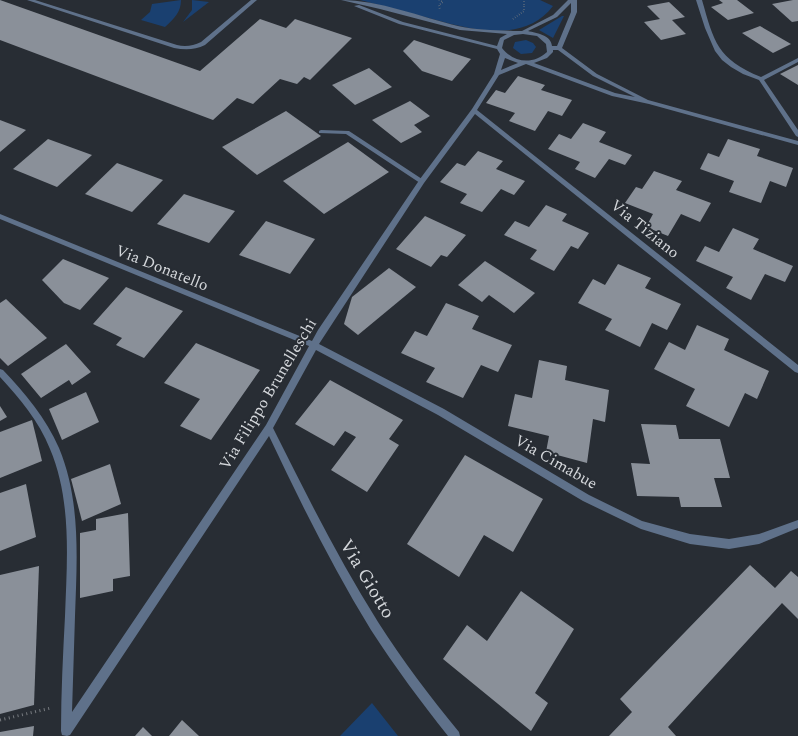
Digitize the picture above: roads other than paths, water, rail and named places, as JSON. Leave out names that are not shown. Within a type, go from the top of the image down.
[{"type":"street","points":[[30,0],[176,47],[187,48],[197,46],[206,41],[254,0]]},
{"type":"street","points":[[344,0],[380,7],[460,28],[513,33],[523,32],[539,35],[549,43],[551,48],[550,52],[541,60],[526,62],[497,74]]},
{"type":"street","points":[[344,0],[393,21],[499,48],[503,54],[509,58],[526,62],[614,95],[649,102],[798,143]]},
{"type":"street","points":[[523,32],[555,16],[571,0]]},
{"type":"street","points":[[559,48],[574,12],[574,0]]},
{"type":"street","points":[[699,0],[710,37],[719,54],[736,69],[761,80],[798,135]]},
{"type":"street","points":[[499,48],[502,39],[513,33]]},
{"type":"street","points":[[551,48],[559,48],[595,75],[649,102]]},
{"type":"street","name":"Via Filippo Brunelleschi","points":[[66,733],[269,428],[314,345],[422,181],[474,110],[497,74],[503,54]]},
{"type":"street","points":[[761,80],[798,60]]},
{"type":"street","name":"Via Tiziano","points":[[474,110],[798,370]]},
{"type":"street","points":[[321,132],[347,132],[422,181]]},
{"type":"street","name":"Via Donatello","points":[[0,216],[314,345]]},
{"type":"street","name":"Via Cimabue","points":[[314,345],[441,412],[586,498],[641,525],[690,539],[729,544],[759,539],[798,524]]},
{"type":"street","points":[[0,372],[34,410],[44,427],[59,461],[65,483],[71,520],[72,561],[66,733]]},
{"type":"street","name":"Via Giotto","points":[[269,428],[320,533],[361,604],[397,660],[455,736]]}]
